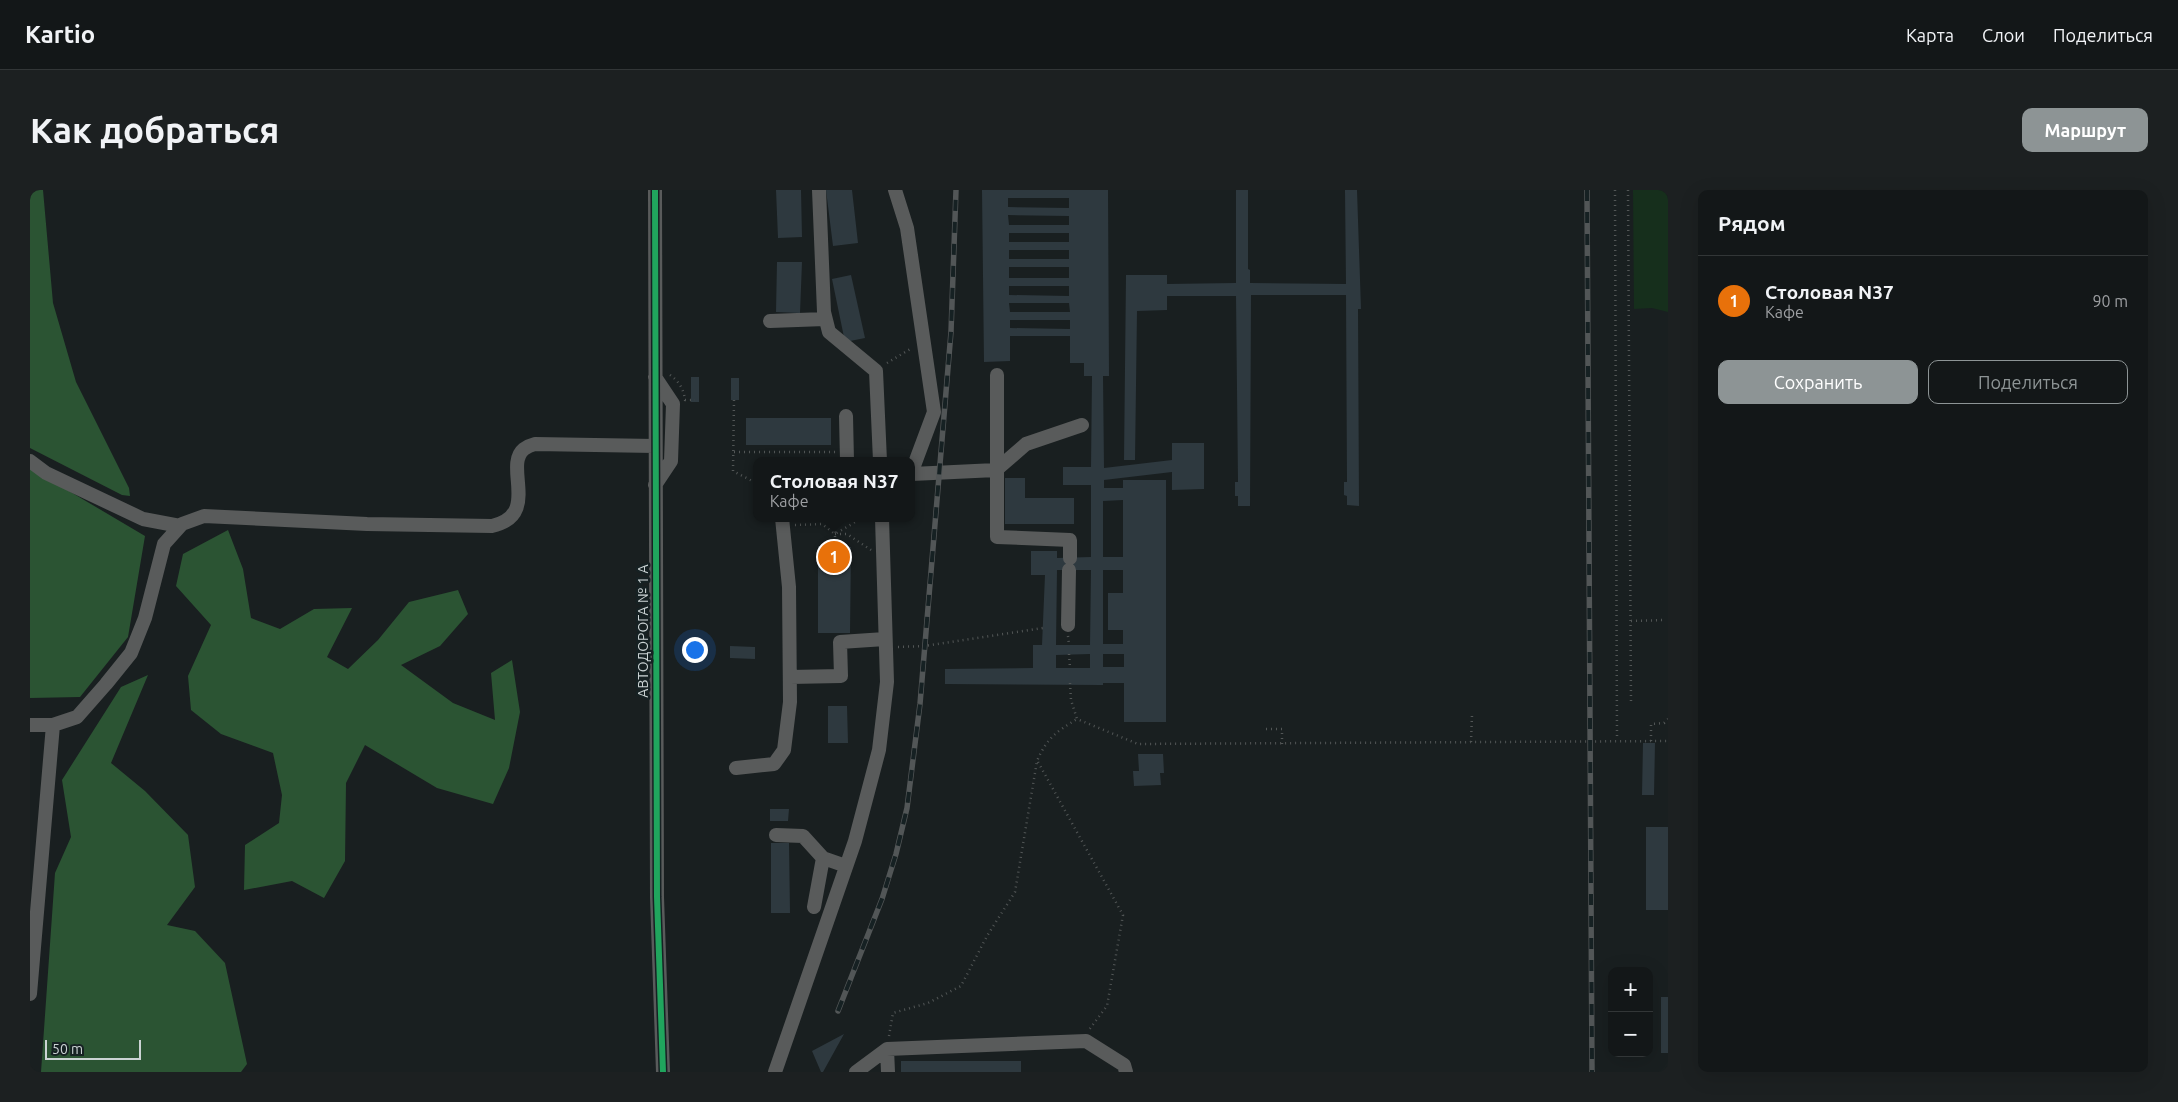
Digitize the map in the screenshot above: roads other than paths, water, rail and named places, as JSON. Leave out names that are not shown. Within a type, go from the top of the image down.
[{"type":"street","name":"АВТОДОРОГА № 1 А","points":[[655,190],[660,374],[655,446],[657,897],[663,1072]]},
{"type":"street","points":[[819,190],[825,319],[829,332],[876,371],[880,457]]},
{"type":"street","points":[[895,190],[907,228],[934,412],[915,464]]},
{"type":"street","points":[[770,321],[825,319]]},
{"type":"street","points":[[655,485],[672,461],[673,404],[660,374]]},
{"type":"street","points":[[997,375],[997,537],[1070,540],[1068,625]]},
{"type":"street","points":[[846,416],[847,456]]},
{"type":"street","points":[[915,472],[996,470],[1026,444],[1082,425]]},
{"type":"street","points":[[30,725],[52,725],[77,716],[131,653],[145,618],[164,544],[180,526],[204,516],[367,524],[492,526],[504,523],[514,516],[517,505],[519,458],[523,449],[535,444],[655,446]]},
{"type":"street","points":[[30,461],[46,473],[143,519],[180,526]]},
{"type":"street","points":[[736,768],[774,764],[784,750],[790,702],[790,677],[789,587],[782,522]]},
{"type":"street","points":[[775,1072],[846,866],[879,750],[887,682],[882,522]]},
{"type":"street","points":[[790,677],[840,676],[840,642],[885,643]]},
{"type":"street","points":[[30,994],[52,725]]},
{"type":"street","points":[[776,835],[803,836],[823,858],[846,866]]},
{"type":"street","points":[[814,907],[823,858]]},
{"type":"street","points":[[856,1072],[886,1049],[1086,1041],[1124,1065],[1126,1072]]},
{"type":"street","points":[[886,1049],[888,1072]]},
{"type":"railway","points":[[838,1011],[882,899],[896,854],[907,808],[920,704],[951,332],[956,190]]},
{"type":"railway","points":[[1587,190],[1592,1072]]},
{"type":"place","name":"Столовая N37","points":[[834,557]]}]
